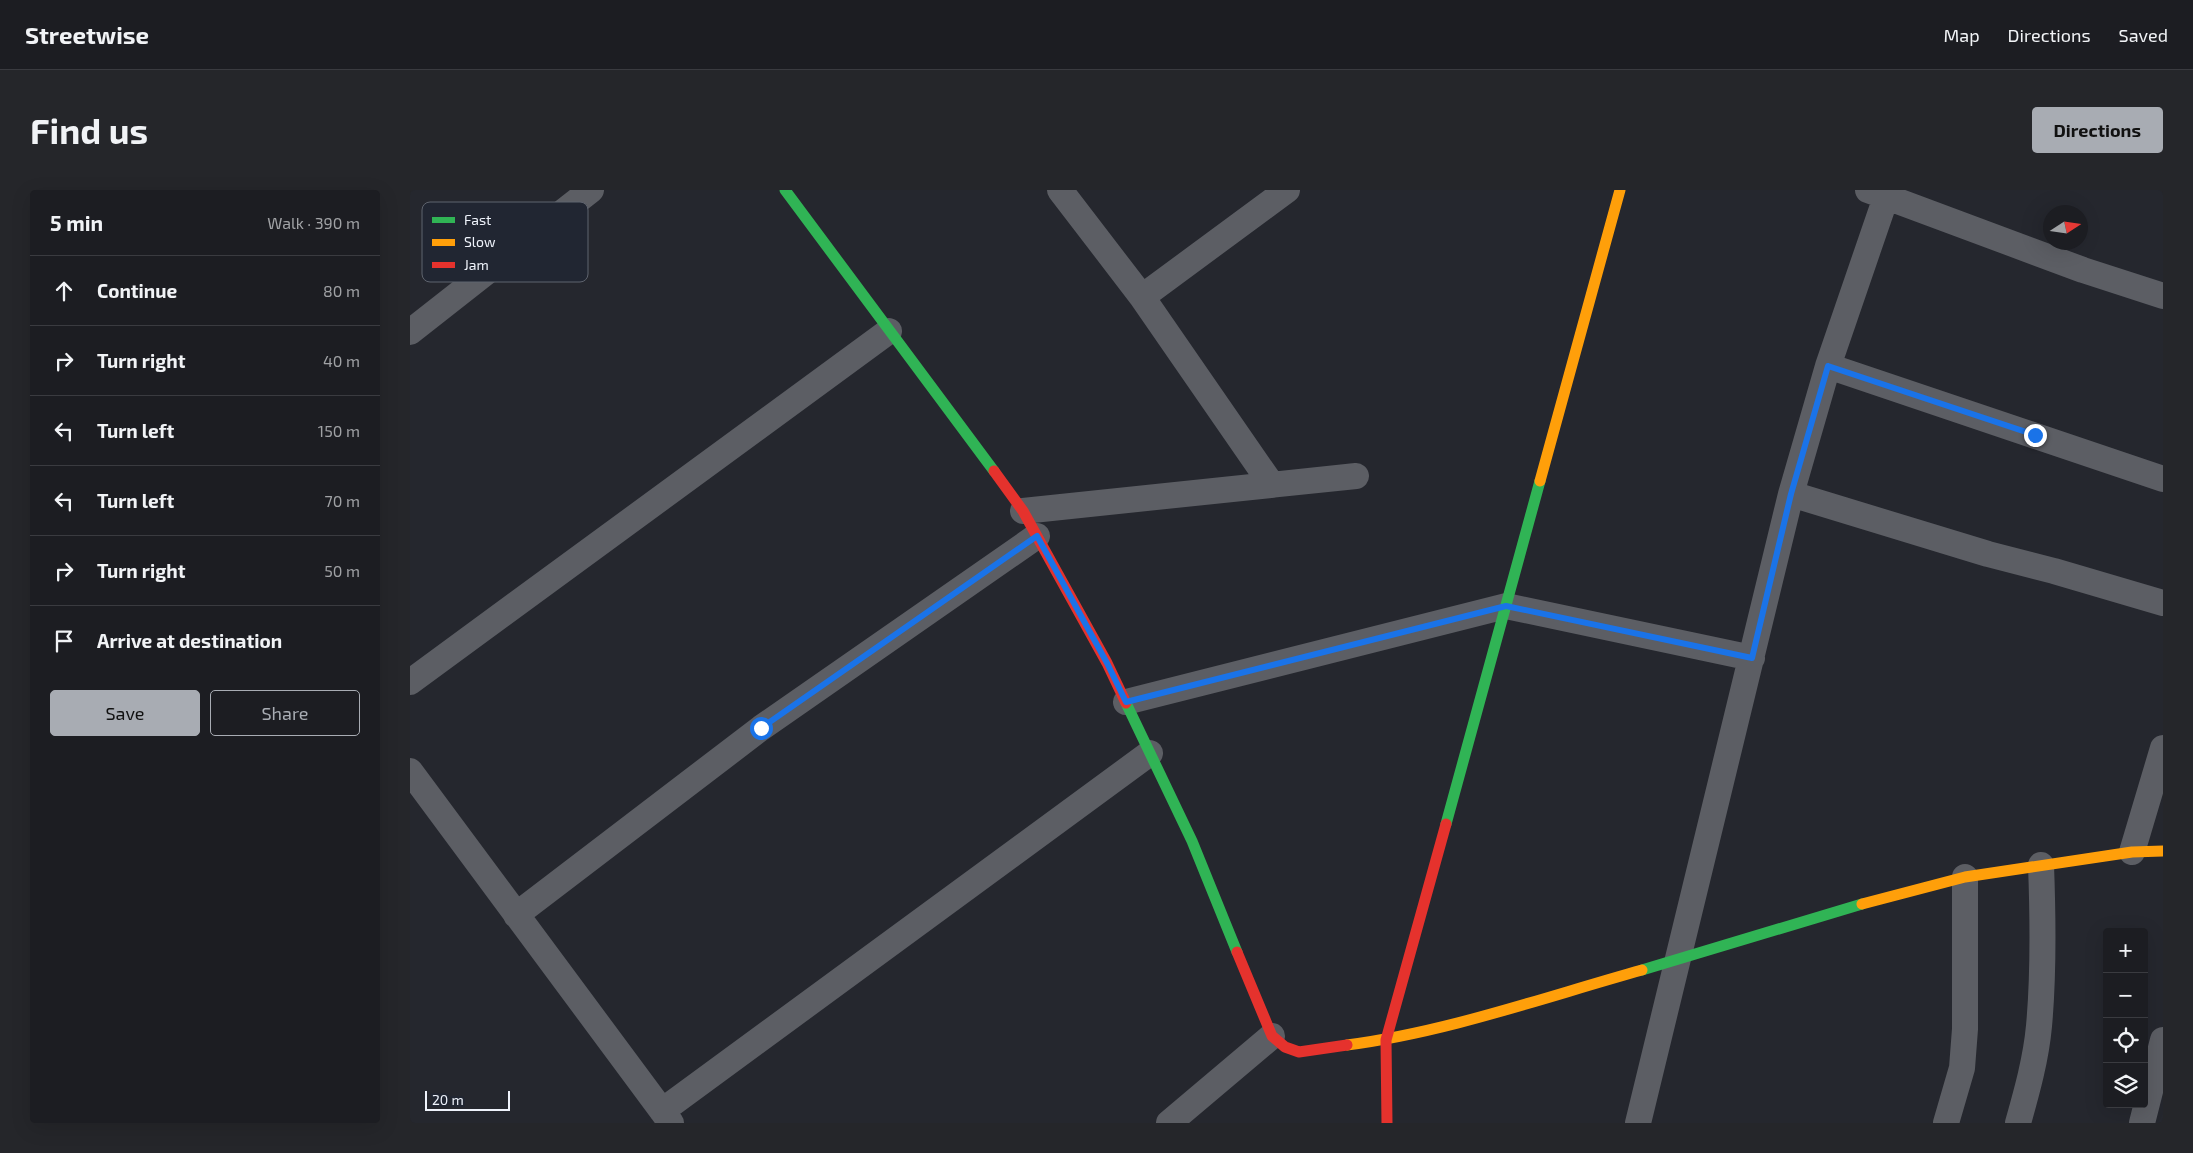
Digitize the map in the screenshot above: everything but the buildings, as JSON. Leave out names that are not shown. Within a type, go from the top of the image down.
[{"type":"street","points":[[576,202],[591,190]]},
{"type":"street","points":[[785,190],[1023,510],[1107,663],[1126,702],[1192,840],[1272,1036],[1284,1048],[1299,1052],[1386,1040],[1490,1013],[1679,959],[1860,904],[1965,877],[2132,852],[2163,851]]},
{"type":"street","points":[[1060,190],[1142,297],[1272,484]]},
{"type":"street","points":[[1142,297],[1287,190]]},
{"type":"street","points":[[1387,1123],[1386,1040],[1620,190]]},
{"type":"street","points":[[1638,1123],[1791,494],[1877,193],[2083,270],[2163,296]]},
{"type":"street","points":[[410,332],[474,282]]},
{"type":"street","points":[[410,682],[889,331]]},
{"type":"street","points":[[1828,366],[2163,479]]},
{"type":"street","points":[[1023,510],[1356,476]]},
{"type":"street","points":[[1791,494],[1988,554],[2163,602]]},
{"type":"street","points":[[516,915],[761,728],[1037,536]]},
{"type":"street","points":[[1126,702],[1506,606],[1752,658]]},
{"type":"street","points":[[2132,852],[2163,748]]},
{"type":"street","points":[[410,771],[667,1117],[1150,753]]},
{"type":"street","points":[[2018,1123],[2029,1083],[2039,1026],[2044,939],[2041,865]]},
{"type":"street","points":[[1946,1123],[1962,1068],[1965,1029],[1965,877]]},
{"type":"street","points":[[1169,1123],[1272,1036]]},
{"type":"street","points":[[2142,1123],[2163,1040]]},
{"type":"traffic: fast","points":[[785,190],[994,471]]},
{"type":"traffic: fast","points":[[1446,824],[1540,481]]},
{"type":"traffic: fast","points":[[1126,703],[1192,841],[1237,952]]},
{"type":"traffic: fast","points":[[1642,970],[1862,904]]},
{"type":"traffic: slow","points":[[1540,481],[1620,190]]},
{"type":"traffic: slow","points":[[1862,904],[1965,877],[2132,852],[2163,851]]},
{"type":"traffic: slow","points":[[1347,1045],[1422,1032],[1459,1023],[1642,970]]},
{"type":"traffic: jam","points":[[994,471],[1023,511],[1107,663],[1126,703]]},
{"type":"traffic: jam","points":[[1387,1123],[1386,1040],[1446,824]]},
{"type":"traffic: jam","points":[[1237,952],[1272,1036],[1285,1047],[1299,1052],[1347,1045]]},
{"type":"route","points":[[761,728],[1037,536],[1107,663],[1126,702],[1506,606],[1752,658],[1791,494],[1828,366],[2035,435]]}]
